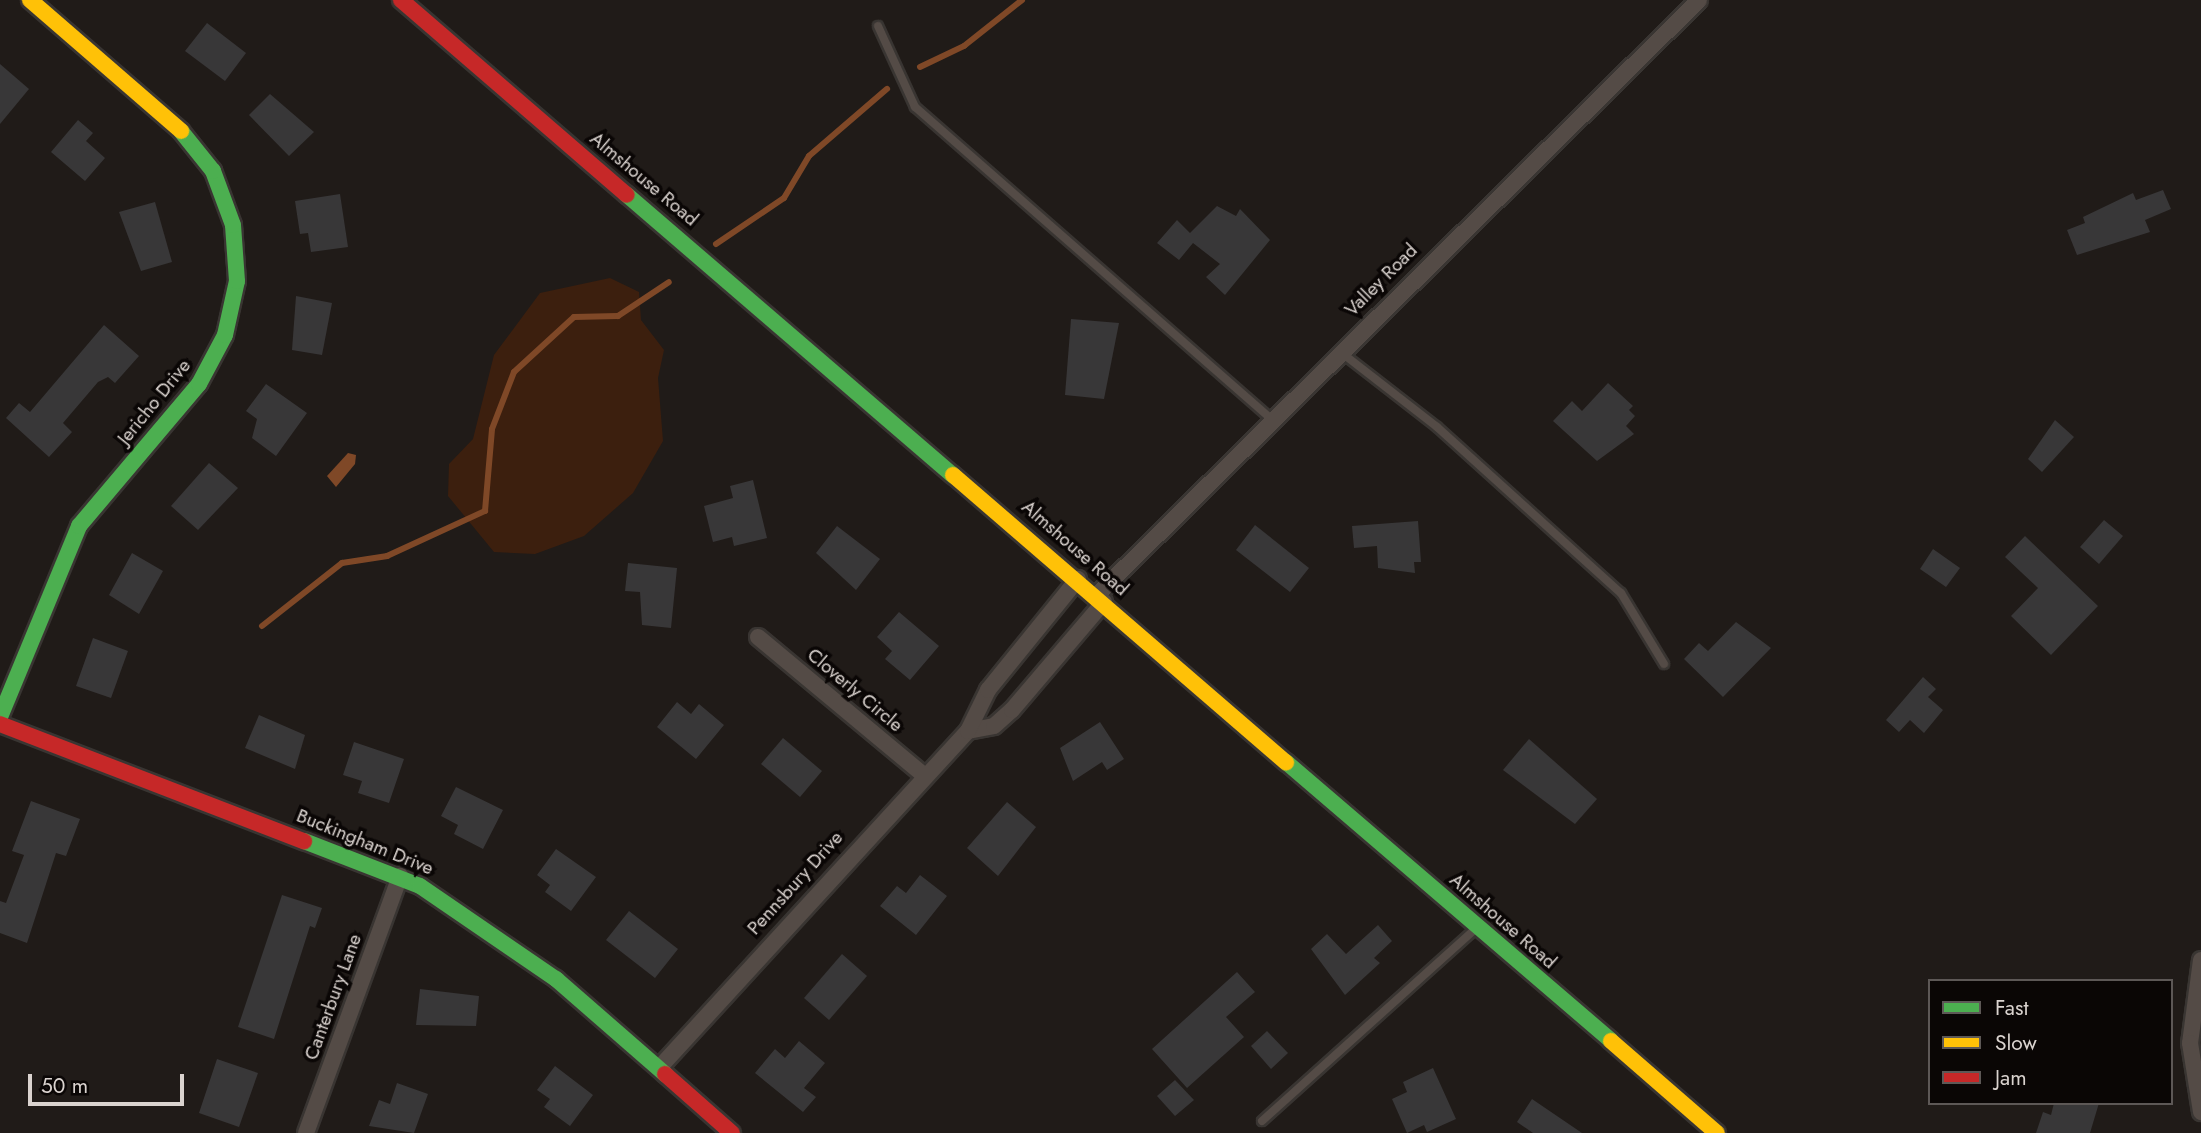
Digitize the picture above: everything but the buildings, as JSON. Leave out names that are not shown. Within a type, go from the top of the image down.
[{"type":"street","name":"Jericho Drive","points":[[0,717],[79,526],[199,384],[225,335],[237,281],[233,225],[213,171],[187,136],[30,0]]},
{"type":"street","name":"Valley Road","points":[[1101,598],[1271,419],[1699,0]]},
{"type":"street","name":"Almshouse Road","points":[[407,2],[1101,598],[1717,1133]]},
{"type":"street","name":"Pennsbury Drive","points":[[659,1068],[968,731],[988,690],[1078,579]]},
{"type":"street","name":"Pennsbury Drive","points":[[968,731],[995,726],[1012,710],[1101,598]]},
{"type":"street","name":"Cloverly Circle","points":[[758,637],[925,776]]},
{"type":"street","name":"Buckingham Drive","points":[[0,724],[400,876],[556,979],[732,1133]]},
{"type":"street","name":"Canterbury Lane","points":[[306,1133],[400,876]]},
{"type":"street","points":[[2201,960],[2190,1043],[2201,1112]]},
{"type":"lane","points":[[878,26],[915,107],[1271,419]]},
{"type":"lane","points":[[1340,351],[1437,427],[1621,593],[1664,664]]},
{"type":"lane","points":[[1262,1121],[1478,927]]},
{"type":"shaded area","points":[[610,278],[639,292],[641,320],[664,350],[658,378],[663,441],[633,493],[584,536],[535,554],[494,552],[448,496],[449,464],[473,439],[494,355],[540,293]]},
{"type":"shaded area","points":[[348,453],[356,455],[355,464],[336,487],[327,476]]},
{"type":"waterway","points":[[920,67],[964,46],[1022,0]]},
{"type":"waterway","points":[[716,244],[784,198],[809,156],[887,89]]},
{"type":"waterway","points":[[262,626],[342,563],[387,556],[485,511],[492,429],[514,372],[574,317],[618,316],[669,282]]},
{"type":"traffic: fast","points":[[0,717],[79,526],[199,384],[225,335],[237,281],[233,225],[213,171],[181,131]]},
{"type":"traffic: fast","points":[[627,195],[953,475]]},
{"type":"traffic: fast","points":[[1286,762],[1611,1041]]},
{"type":"traffic: fast","points":[[304,841],[420,886],[556,979],[665,1074]]},
{"type":"traffic: slow","points":[[30,0],[181,131]]},
{"type":"traffic: slow","points":[[953,475],[1286,762]]},
{"type":"traffic: slow","points":[[1611,1041],[1717,1133]]},
{"type":"traffic: jam","points":[[401,0],[627,195]]},
{"type":"traffic: jam","points":[[0,724],[304,841]]},
{"type":"traffic: jam","points":[[665,1074],[732,1133]]}]
